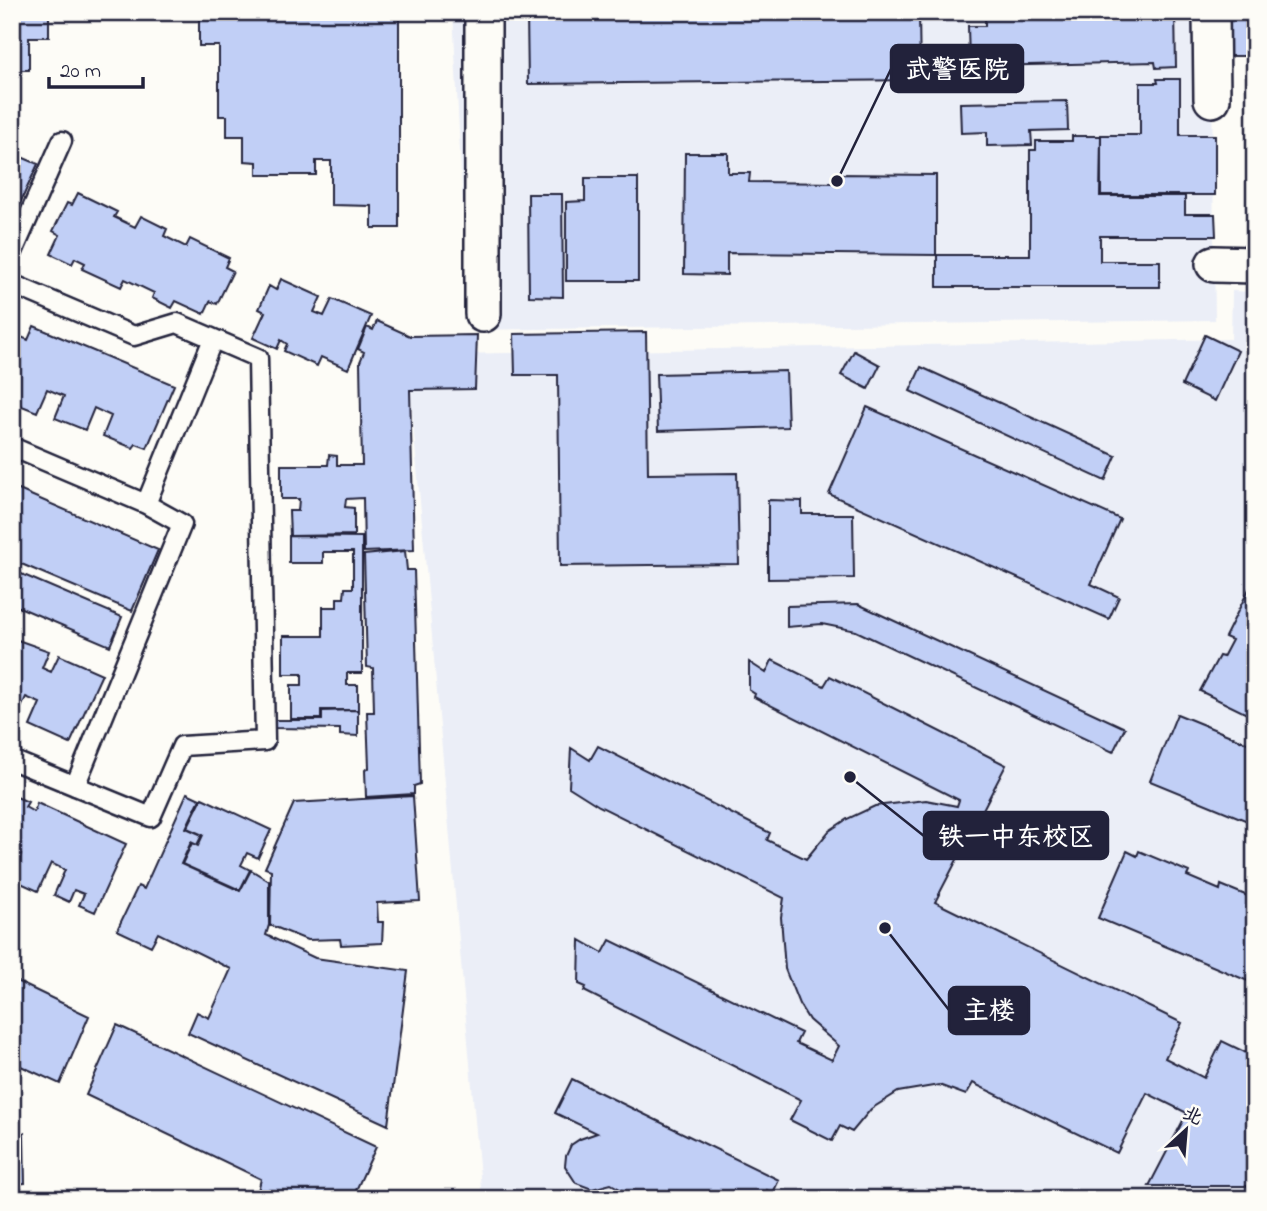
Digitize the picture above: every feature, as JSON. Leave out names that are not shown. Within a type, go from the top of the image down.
[{"type":"street","points":[[483,12],[483,314]]},
{"type":"street","points":[[1211,12],[1212,99]]},
{"type":"street","points":[[1214,264],[1255,265]]},
{"type":"lane","points":[[12,254],[62,141]]},
{"type":"lane","points":[[12,284],[134,336],[177,323],[258,358],[265,741],[182,746],[151,817],[12,760]]},
{"type":"lane","points":[[146,504],[213,339]]},
{"type":"lane","points":[[12,447],[146,504],[182,524],[75,786]]},
{"type":"shaded area","points":[[453,12],[1211,12],[1215,320],[469,330]]},
{"type":"shaded area","points":[[1232,291],[1255,292],[1255,1199],[482,1199],[407,355],[1231,339]]},
{"type":"building","points":[[12,12],[49,12],[49,37],[29,37],[29,70],[12,70]]},
{"type":"building","points":[[199,12],[399,12],[399,228],[372,228],[372,206],[331,205],[331,161],[316,161],[316,175],[257,175],[257,162],[244,161],[244,136],[227,136],[227,116],[219,116],[219,46],[199,46]]},
{"type":"building","points":[[527,12],[919,12],[920,80],[528,84]]},
{"type":"building","points":[[985,12],[1175,12],[1176,67],[1156,68],[1155,62],[985,66],[985,60],[969,60],[968,26],[985,26]]},
{"type":"building","points":[[1211,12],[1255,12],[1255,56],[1211,56]]},
{"type":"building","points":[[1157,79],[1180,79],[1180,135],[1215,135],[1215,195],[1101,195],[1101,135],[1140,135],[1140,83],[1158,83]]},
{"type":"building","points":[[1067,101],[1068,130],[1031,131],[1032,145],[987,146],[987,132],[961,133],[960,103]]},
{"type":"building","points":[[1072,136],[1101,136],[1100,196],[1185,196],[1185,214],[1215,214],[1216,236],[1100,236],[1100,261],[1160,261],[1160,287],[937,287],[937,255],[1030,255],[1030,150],[1036,150],[1036,141],[1072,141]]},
{"type":"building","points":[[12,153],[38,164],[21,201],[12,197]]},
{"type":"building","points":[[685,153],[728,153],[728,173],[750,173],[749,182],[838,183],[838,174],[936,175],[936,255],[727,253],[727,275],[684,274]]},
{"type":"building","points":[[1251,160],[1255,160],[1255,224],[1251,224]]},
{"type":"building","points":[[585,178],[638,178],[638,281],[566,281],[566,202],[585,201]]},
{"type":"building","points":[[78,193],[117,212],[114,217],[135,227],[141,216],[167,229],[164,236],[186,247],[190,239],[229,258],[225,267],[233,271],[217,304],[210,301],[204,314],[176,301],[172,308],[152,298],[154,293],[125,279],[121,287],[82,269],[85,263],[75,258],[72,264],[51,254],[60,235],[53,231],[67,203],[72,205]]},
{"type":"building","points":[[528,194],[562,194],[563,297],[529,296]]},
{"type":"building","points":[[281,279],[321,297],[314,312],[324,316],[332,299],[371,316],[348,369],[321,357],[317,366],[284,351],[287,344],[281,340],[277,349],[253,338],[265,312],[259,309],[269,286],[276,290]]},
{"type":"building","points":[[377,321],[410,336],[477,335],[475,389],[410,390],[414,550],[364,552],[363,498],[346,499],[345,507],[354,508],[354,535],[290,536],[289,511],[298,511],[299,499],[281,499],[281,465],[328,465],[329,455],[337,456],[337,465],[362,465],[360,362],[364,352],[358,349],[367,327],[373,330]]},
{"type":"building","points":[[34,326],[174,385],[147,448],[136,444],[133,448],[103,436],[111,416],[94,408],[85,430],[55,418],[64,396],[47,389],[37,412],[12,402],[12,351],[19,336],[28,340]]},
{"type":"building","points":[[646,332],[648,474],[737,473],[739,564],[560,566],[558,375],[515,375],[514,334]]},
{"type":"building","points":[[1205,335],[1238,351],[1215,401],[1182,385]]},
{"type":"building","points":[[854,351],[880,365],[868,389],[841,375]]},
{"type":"building","points":[[921,367],[1116,456],[1105,481],[910,391]]},
{"type":"building","points":[[786,371],[788,427],[658,431],[656,374]]},
{"type":"building","points":[[867,407],[1120,519],[1091,584],[1119,597],[1109,619],[829,494]]},
{"type":"building","points":[[12,487],[158,550],[132,611],[12,560]]},
{"type":"building","points":[[768,500],[802,501],[802,514],[853,514],[854,578],[768,579]]},
{"type":"building","points":[[289,536],[362,537],[362,673],[347,673],[347,685],[358,685],[358,710],[321,710],[321,719],[291,719],[291,685],[302,685],[302,674],[283,674],[283,636],[323,636],[323,607],[337,607],[337,598],[344,598],[345,588],[353,588],[353,552],[323,552],[323,563],[289,563]]},
{"type":"building","points":[[405,551],[407,570],[414,570],[420,784],[414,786],[414,794],[366,797],[365,770],[369,768],[367,712],[374,712],[373,668],[367,667],[364,555]]},
{"type":"building","points":[[12,570],[122,617],[110,646],[12,604]]},
{"type":"building","points":[[1255,577],[1255,718],[1200,691],[1219,656],[1223,657],[1232,640],[1225,637]]},
{"type":"building","points":[[858,604],[1125,728],[1113,752],[856,631],[822,624],[787,627],[787,606]]},
{"type":"building","points":[[12,638],[49,651],[42,668],[51,672],[59,655],[102,674],[70,744],[30,726],[40,703],[26,697],[15,721],[12,719]]},
{"type":"building","points":[[772,660],[824,686],[830,676],[1006,765],[935,902],[1182,1023],[1165,1058],[1204,1078],[1222,1041],[1255,1057],[1255,1186],[1149,1186],[1187,1113],[1147,1093],[1117,1153],[973,1083],[966,1095],[939,1085],[898,1092],[871,1109],[852,1132],[840,1126],[832,1141],[790,1120],[801,1100],[584,991],[586,987],[579,984],[580,940],[603,953],[610,940],[801,1033],[796,1043],[832,1060],[839,1046],[809,1020],[799,1004],[785,969],[781,917],[784,898],[599,806],[569,787],[571,748],[590,760],[598,746],[770,833],[767,840],[806,859],[829,831],[875,806],[926,800],[957,806],[959,800],[754,697],[755,694],[749,690],[749,662],[766,673]]},
{"type":"building","points":[[358,710],[358,736],[340,735],[340,729],[275,728],[275,720],[322,720],[322,711]]},
{"type":"building","points":[[1177,714],[1255,746],[1255,824],[1150,781]]},
{"type":"building","points":[[187,793],[200,799],[186,828],[202,835],[197,845],[191,842],[181,864],[240,891],[251,870],[269,881],[269,925],[266,935],[315,958],[408,971],[388,1125],[188,1033],[197,1012],[209,1018],[231,969],[158,933],[151,946],[117,930],[138,886],[144,889]]},
{"type":"building","points":[[12,795],[28,802],[25,807],[34,812],[37,803],[126,844],[95,912],[79,905],[84,894],[74,890],[69,902],[54,895],[65,870],[51,863],[38,891],[12,879],[21,854],[12,850]]},
{"type":"building","points":[[413,796],[420,901],[377,903],[378,922],[383,922],[382,943],[341,945],[340,939],[307,940],[270,925],[271,870],[265,868],[294,803]]},
{"type":"building","points":[[202,798],[271,830],[258,858],[247,853],[241,865],[250,870],[240,890],[182,864],[192,843],[198,846],[203,835],[187,828]]},
{"type":"building","points":[[1127,851],[1137,856],[1139,851],[1189,872],[1187,876],[1220,890],[1221,885],[1255,899],[1255,984],[1098,918]]},
{"type":"building","points":[[12,979],[89,1016],[60,1084],[12,1062]]},
{"type":"building","points":[[117,1025],[376,1147],[352,1199],[256,1199],[261,1179],[86,1095]]},
{"type":"building","points":[[572,1079],[779,1180],[773,1193],[767,1190],[763,1199],[638,1199],[611,1184],[592,1189],[576,1183],[565,1166],[566,1156],[571,1145],[597,1133],[555,1113]]},
{"type":"building","points":[[12,1132],[24,1133],[25,1183],[12,1184]]},
{"type":"place","name":"武警医院","points":[[837,181]]},
{"type":"place","name":"铁一中东校区","points":[[850,777]]},
{"type":"place","name":"主楼","points":[[885,928]]}]
